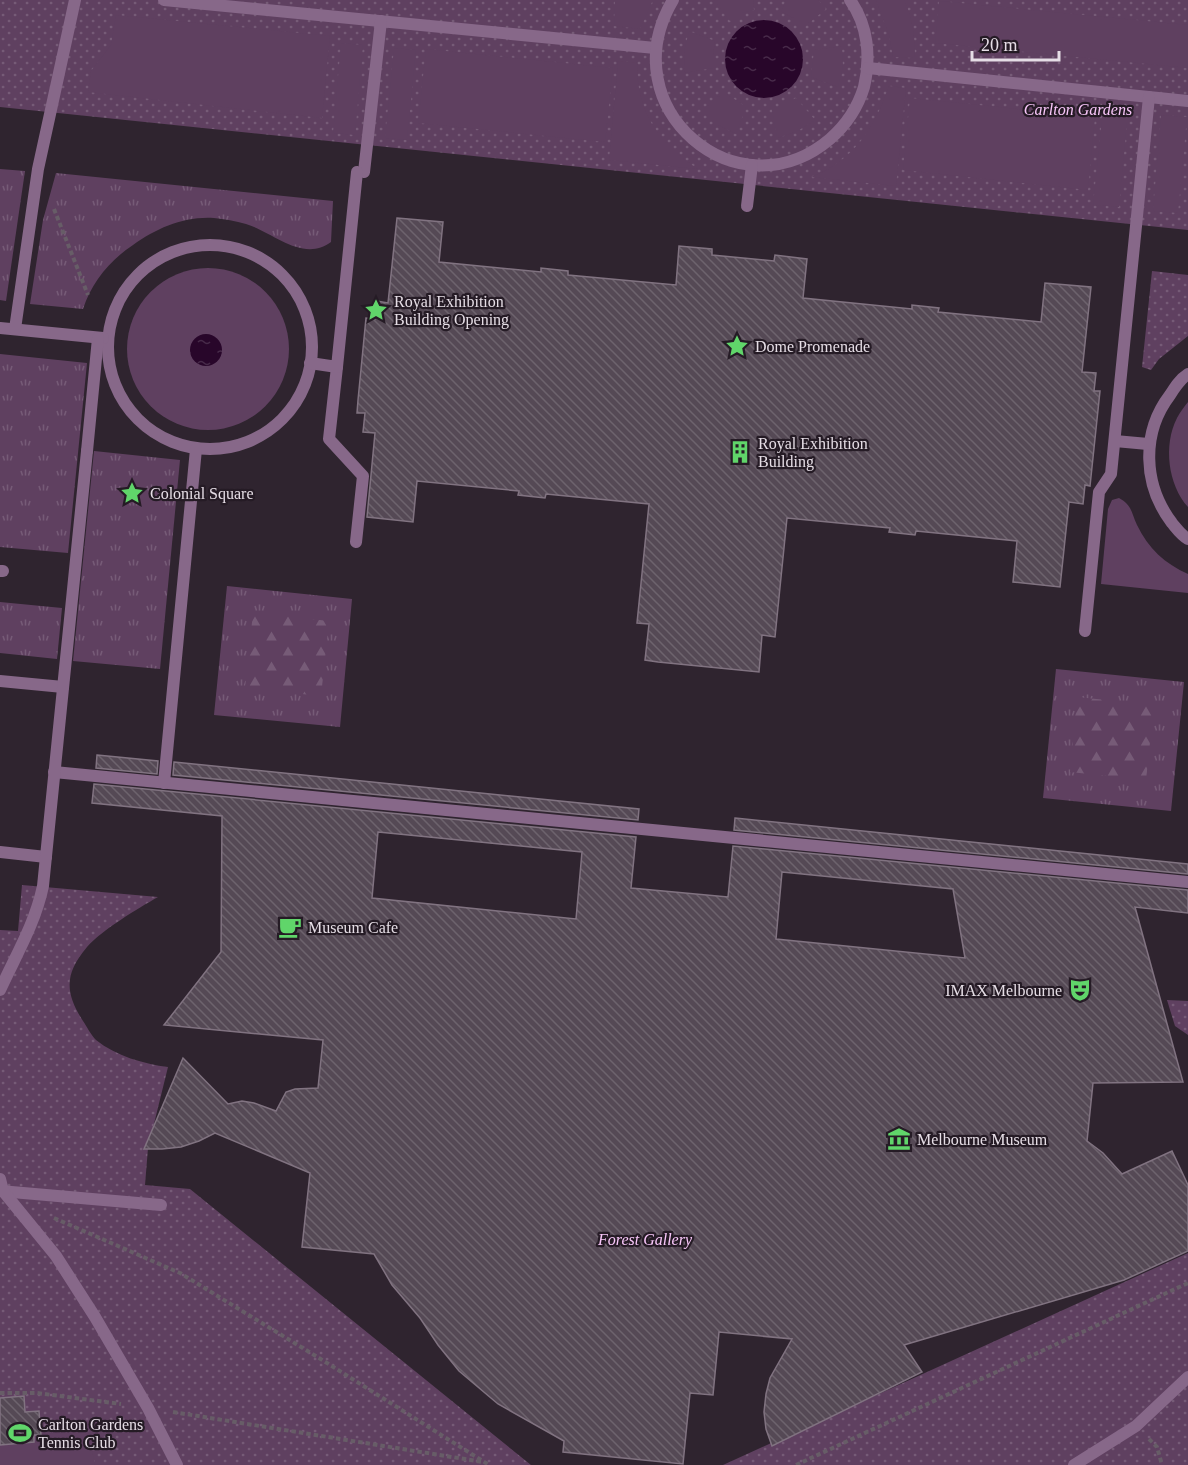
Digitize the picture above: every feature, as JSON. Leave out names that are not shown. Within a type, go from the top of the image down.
[{"type":"street","points":[[15,329],[36,181],[75,0]]},
{"type":"street","points":[[164,0],[655,48]]},
{"type":"street","points":[[673,0],[663,18],[655,48],[657,82],[669,113],[691,139],[719,157],[752,165],[786,162],[817,150],[842,129],[860,100],[868,68],[866,37],[856,8],[850,0]]},
{"type":"street","points":[[356,542],[363,476],[330,439],[360,172],[381,21]]},
{"type":"street","points":[[868,68],[1188,101]]},
{"type":"street","points":[[1085,631],[1099,492],[1112,474],[1149,98]]},
{"type":"street","points":[[747,206],[752,165]]},
{"type":"street","points":[[0,990],[39,908],[44,886],[87,451],[102,338],[116,305],[135,276],[164,256],[197,246],[232,247],[264,260],[290,283],[307,313],[312,348],[307,382],[289,412],[263,435],[231,448],[196,449],[166,440],[140,423],[121,399],[109,370],[102,338]]},
{"type":"street","points":[[0,328],[102,338]]},
{"type":"street","points":[[310,363],[337,367]]},
{"type":"street","points":[[1188,374],[1182,378],[1160,408],[1148,444],[1150,478],[1161,509],[1182,536],[1188,539]]},
{"type":"street","points":[[1115,441],[1148,444]]},
{"type":"street","points":[[164,783],[196,449]]},
{"type":"street","points":[[0,681],[63,687]]},
{"type":"street","points":[[54,772],[1188,882]]},
{"type":"street","points":[[0,852],[46,857]]},
{"type":"street","points":[[1,1187],[161,1205]]},
{"type":"street","points":[[1,1187],[56,1256],[95,1317],[148,1408],[177,1465]]},
{"type":"street","points":[[1074,1465],[1136,1426],[1188,1377]]},
{"type":"path","points":[[36,181],[54,209],[88,295]]},
{"type":"path","points":[[45,1214],[180,1273],[487,1464]]},
{"type":"path","points":[[796,1465],[1188,1283]]},
{"type":"path","points":[[0,1393],[37,1393],[148,1408],[487,1464]]},
{"type":"path","points":[[1136,1426],[1157,1447],[1162,1465]]},
{"type":"green space","name":"Carlton Gardens","points":[[0,0],[1188,0],[1188,230],[0,107]]},
{"type":"green space","points":[[615,0],[653,0],[640,29],[614,26]]},
{"type":"green space","points":[[714,0],[753,0],[754,10],[742,13],[730,21]]},
{"type":"green space","points":[[786,0],[818,0],[826,9],[804,27],[794,18],[781,12]]},
{"type":"green space","points":[[876,0],[904,0],[913,28],[915,58],[893,57],[889,35]]},
{"type":"green space","points":[[939,1],[1188,25],[1188,68],[935,43]]},
{"type":"green space","points":[[116,15],[330,36],[322,118],[88,92],[91,71],[111,45]]},
{"type":"green space","points":[[689,31],[715,41],[713,68],[685,73],[684,51]]},
{"type":"green space","points":[[341,43],[363,45],[355,135],[333,133]]},
{"type":"green space","points":[[842,46],[843,67],[838,87],[811,77],[814,50]]},
{"type":"green space","points":[[394,48],[416,50],[407,140],[385,138]]},
{"type":"green space","points":[[426,49],[613,68],[605,142],[418,123]]},
{"type":"green space","points":[[618,61],[637,63],[641,96],[652,124],[671,148],[698,169],[609,160]]},
{"type":"green space","points":[[889,86],[906,88],[896,186],[811,177],[839,162],[861,141],[870,129]]},
{"type":"green space","points":[[724,92],[746,107],[736,134],[717,124],[702,110]]},
{"type":"green space","points":[[796,98],[815,120],[796,132],[777,138],[772,110]]},
{"type":"green space","points":[[910,98],[1095,117],[1088,190],[903,170]]},
{"type":"green space","points":[[1103,109],[1128,112],[1119,207],[1093,205]]},
{"type":"green space","points":[[1161,115],[1187,117],[1178,213],[1153,211]]},
{"type":"green space","points":[[0,169],[25,171],[6,301],[0,300]]},
{"type":"green space","points":[[56,173],[333,201],[331,242],[320,248],[299,248],[256,228],[230,220],[203,218],[182,221],[161,228],[124,251],[96,281],[83,309],[30,304],[43,220]]},
{"type":"green space","points":[[208,268],[239,274],[265,292],[283,318],[289,349],[283,380],[265,406],[239,424],[208,430],[177,424],[151,406],[133,380],[127,349],[133,318],[151,292],[177,274]]},
{"type":"green space","points":[[1152,271],[1188,275],[1188,336],[1159,359],[1151,370],[1142,367]]},
{"type":"green space","points":[[0,354],[87,363],[68,553],[0,547]]},
{"type":"green space","points":[[1188,402],[1188,507],[1176,488],[1169,452],[1173,429],[1178,416]]},
{"type":"green space","points":[[94,451],[180,460],[160,669],[73,661]]},
{"type":"green space","points":[[1119,498],[1129,506],[1141,533],[1152,548],[1165,560],[1188,574],[1188,593],[1101,584],[1108,509],[1112,500]]},
{"type":"green space","points":[[227,586],[352,599],[340,727],[214,715]]},
{"type":"green space","points":[[0,602],[62,608],[57,659],[0,653]]},
{"type":"green space","points":[[253,613],[329,621],[321,696],[245,688]]},
{"type":"green space","points":[[1056,669],[1184,682],[1171,811],[1043,798]]},
{"type":"green space","points":[[1077,697],[1154,705],[1146,780],[1070,772]]},
{"type":"green space","points":[[22,885],[158,897],[93,940],[74,966],[70,984],[70,992],[77,1011],[96,1040],[112,1051],[130,1058],[168,1067],[148,1148],[145,1185],[190,1189],[531,1465],[0,1465],[0,930],[18,931]]},
{"type":"green space","points":[[1167,1000],[1188,1001],[1188,1035],[1175,1026]]},
{"type":"green space","points":[[1188,1253],[1188,1465],[723,1465]]},
{"type":"green space","name":"Carlton Gardens Tennis Club","points":[[0,1398],[25,1412],[40,1411],[41,1435],[88,1430],[95,1465],[0,1465]]},
{"type":"water","points":[[764,20],[779,23],[791,32],[800,44],[803,59],[800,74],[791,86],[779,95],[764,98],[749,95],[737,86],[728,74],[725,59],[728,44],[737,32],[749,23]]},
{"type":"water","points":[[206,334],[217,339],[222,350],[217,361],[206,366],[195,361],[190,350],[195,339]]},
{"type":"building","name":"Royal Exhibition Building","points":[[397,218],[443,222],[439,262],[541,272],[541,268],[568,271],[568,275],[676,285],[679,246],[712,249],[712,255],[774,261],[775,255],[807,259],[803,298],[912,309],[912,305],[939,308],[938,312],[1041,322],[1045,283],[1091,287],[1082,372],[1096,373],[1094,391],[1100,391],[1090,486],[1085,485],[1083,504],[1069,502],[1060,587],[1013,582],[1017,541],[916,531],[915,535],[889,532],[890,528],[787,518],[775,637],[762,635],[759,672],[658,662],[645,660],[649,624],[637,623],[649,504],[546,494],[545,498],[518,495],[519,491],[417,481],[413,522],[367,517],[375,433],[363,432],[365,413],[357,413],[366,318],[375,319],[376,301],[388,303]]},
{"type":"building","points":[[97,755],[158,761],[157,774],[96,768]]},
{"type":"building","points":[[174,762],[639,809],[638,820],[173,775]]},
{"type":"building","name":"Melbourne Museum","points":[[94,784],[636,837],[631,888],[728,897],[733,846],[1188,890],[1188,913],[1135,907],[1183,1082],[1093,1083],[1087,1141],[1103,1153],[1122,1174],[1172,1151],[1188,1185],[1188,1251],[1124,1280],[904,1345],[922,1372],[772,1446],[766,1429],[764,1412],[766,1394],[770,1378],[792,1339],[719,1332],[713,1395],[690,1393],[683,1464],[563,1452],[564,1441],[498,1404],[459,1371],[420,1318],[392,1285],[374,1254],[302,1247],[310,1173],[215,1133],[181,1147],[144,1149],[183,1058],[228,1104],[242,1101],[276,1111],[286,1092],[295,1089],[318,1088],[323,1040],[164,1025],[221,952],[222,816],[92,803]],"holes":[[[378,832],[582,852],[576,919],[372,898]],[[782,872],[953,889],[965,958],[776,939]]]},
{"type":"building","points":[[735,818],[1188,864],[1188,874],[734,830]]},
{"type":"building","points":[[24,1396],[25,1412],[39,1411],[41,1435],[34,1435],[34,1442],[0,1445],[0,1398]]},
{"type":"place","name":"Royal Exhibition Building Opening","points":[[376,310]]},
{"type":"place","name":"Dome Promenade","points":[[737,346]]},
{"type":"place","name":"Royal Exhibition Building","points":[[740,452]]},
{"type":"place","name":"Colonial Square","points":[[132,493]]},
{"type":"place","name":"Museum Cafe","points":[[290,927]]},
{"type":"place","name":"IMAX Melbourne","points":[[1080,990]]},
{"type":"place","name":"Melbourne Museum","points":[[899,1139]]},
{"type":"place","name":"Carlton Gardens Tennis Club","points":[[20,1433]]},
{"type":"park label","name":"Forest Gallery","points":[[645,1239]]}]
